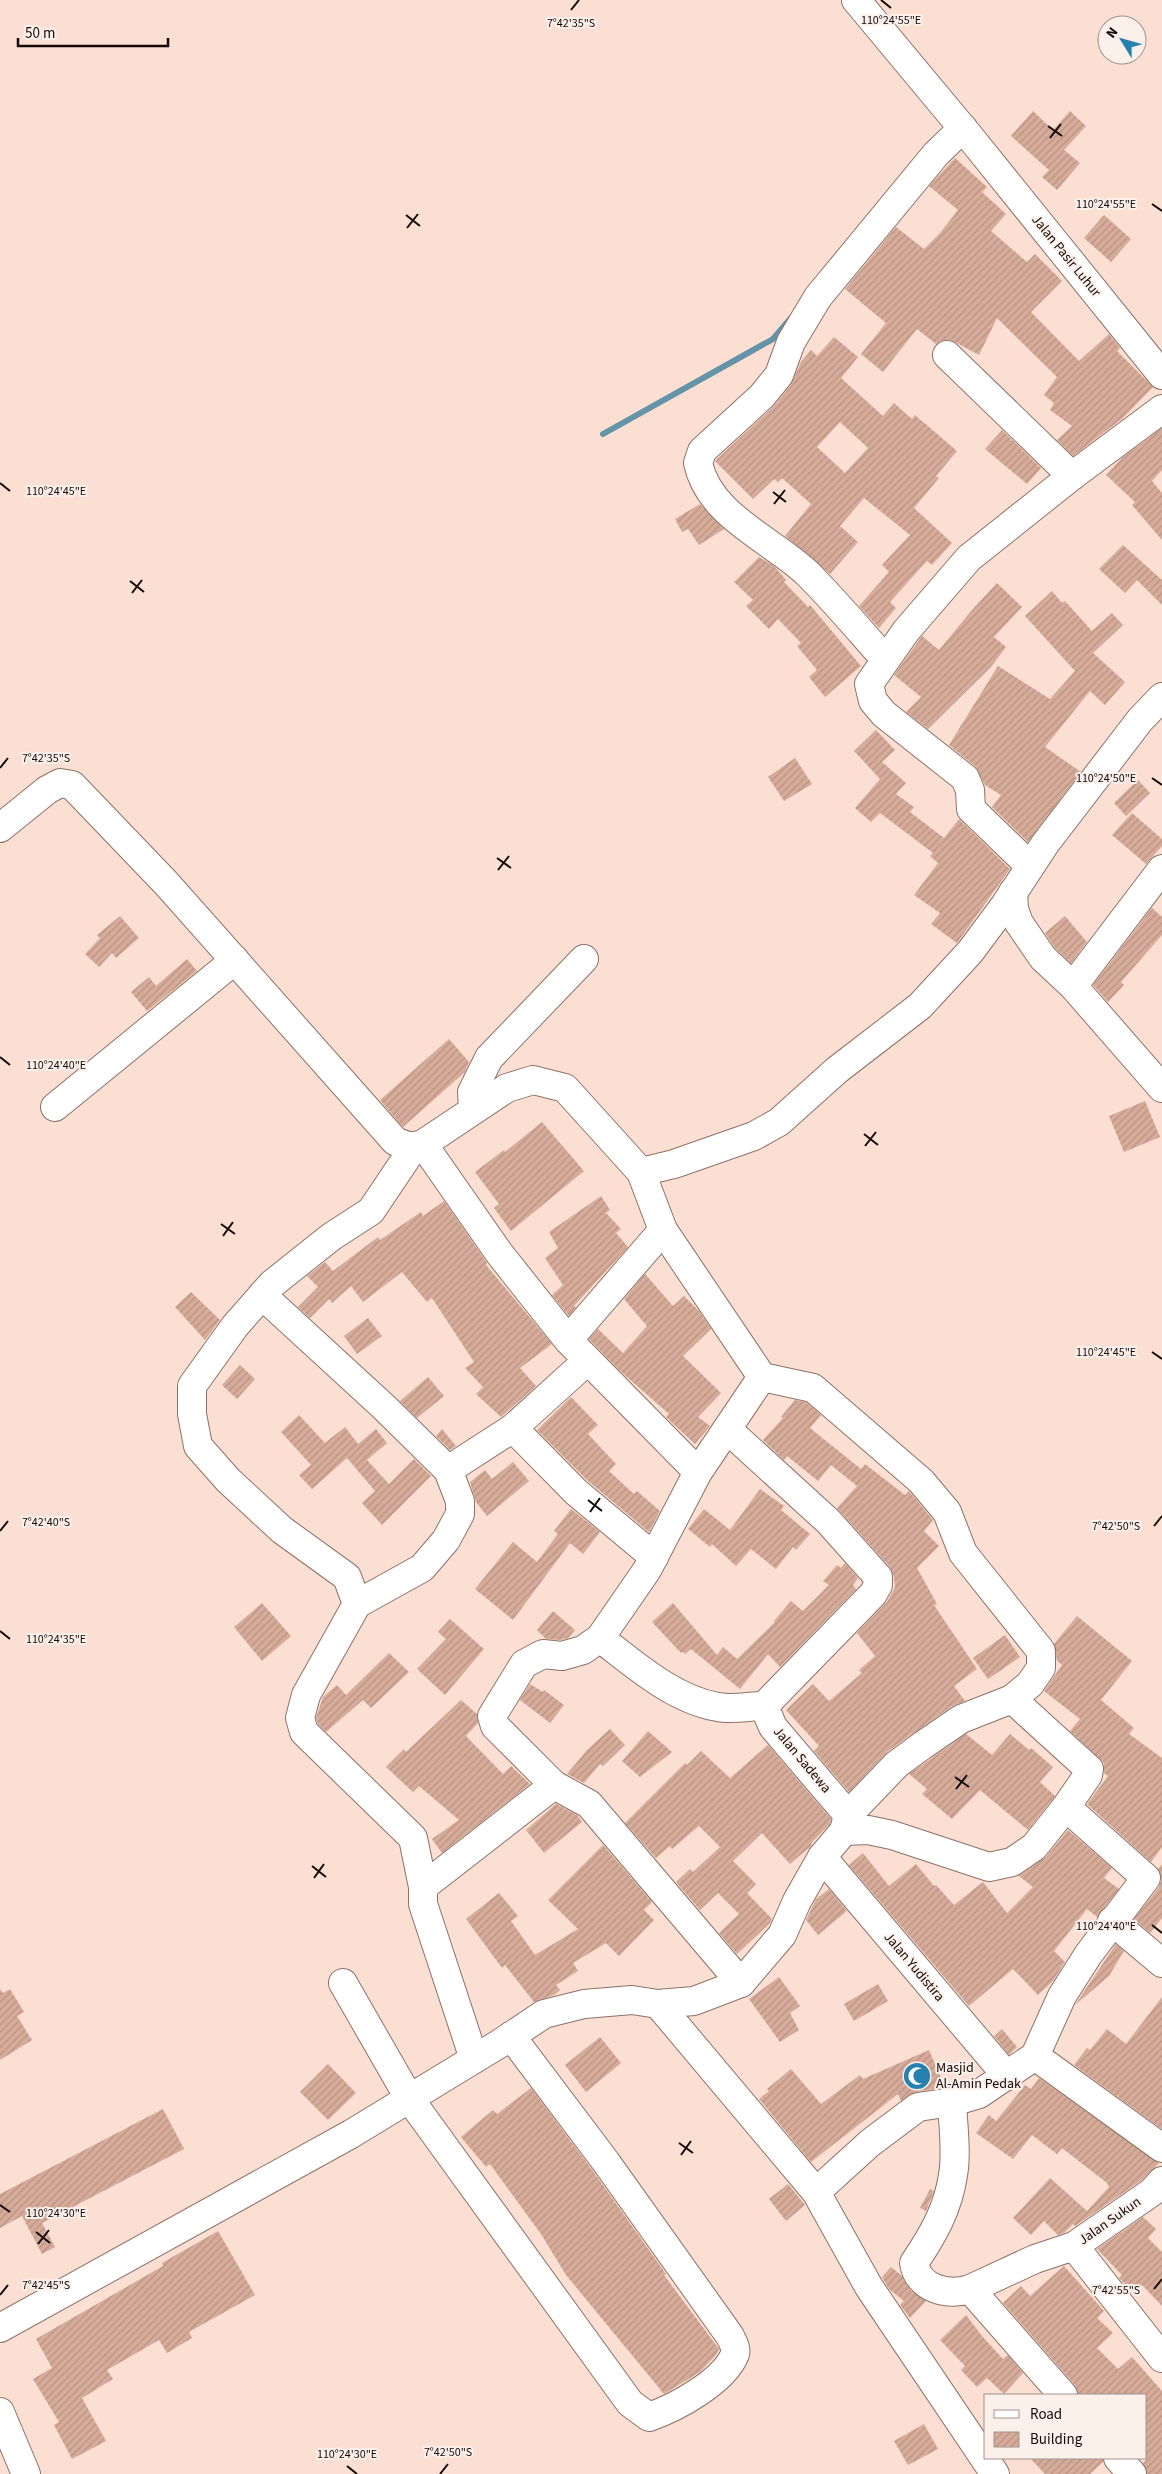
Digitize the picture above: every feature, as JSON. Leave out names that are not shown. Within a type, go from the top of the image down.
[{"type":"street","name":"Jalan Pasir Luhur","points":[[856,0],[966,132],[1162,375]]},
{"type":"street","points":[[885,659],[808,574],[725,509],[709,490],[698,463],[702,451],[762,396],[779,374],[791,342],[818,297],[936,154],[966,132]]},
{"type":"street","points":[[947,355],[1072,476]]},
{"type":"street","points":[[1030,866],[971,809],[970,790],[965,778],[884,714],[873,701],[870,684],[885,659],[969,558],[1072,476],[1162,409]]},
{"type":"street","points":[[641,1172],[674,1164],[754,1136],[779,1122],[836,1070],[920,1006],[970,952],[1030,866],[1140,720],[1162,698]]},
{"type":"street","points":[[0,828],[47,790],[60,783],[72,785],[235,960],[395,1141],[406,1146],[419,1145]]},
{"type":"street","points":[[1073,986],[1162,868]]},
{"type":"street","points":[[1013,892],[1014,909],[1020,923],[1043,958],[1073,986],[1162,1088]]},
{"type":"street","points":[[473,1109],[472,1092],[489,1058],[584,958]]},
{"type":"street","points":[[55,1107],[235,960]]},
{"type":"street","points":[[0,2328],[351,2134],[544,2014],[584,2004],[632,2000],[658,2004],[694,2001],[741,1983],[782,1934],[797,1901],[822,1857],[846,1823],[897,1764],[961,1719],[1012,1698],[1030,1684],[1041,1668],[1041,1651],[962,1553],[947,1512],[921,1481],[813,1388],[762,1376],[663,1230],[641,1172],[565,1088],[533,1080],[508,1088],[419,1145],[371,1211],[331,1237],[272,1284],[235,1326],[192,1386],[192,1414],[198,1446],[228,1480],[282,1530],[346,1577],[357,1604]]},
{"type":"street","points":[[419,1145],[568,1340],[698,1472]]},
{"type":"street","points":[[568,1340],[663,1230]]},
{"type":"street","points":[[262,1296],[385,1408],[448,1470],[456,1488],[460,1514],[446,1540],[422,1568],[357,1604],[306,1695],[300,1718],[304,1732],[413,1838],[423,1887],[423,1904],[474,2059]]},
{"type":"street","points":[[448,1470],[513,1428],[588,1361]]},
{"type":"street","points":[[741,1983],[589,1804],[554,1785],[495,1726],[492,1716],[524,1664],[543,1654],[562,1656],[583,1650],[600,1638],[654,1557],[698,1472],[762,1376]]},
{"type":"street","points":[[513,1428],[576,1492],[654,1557]]},
{"type":"street","points":[[600,1638],[676,1693],[718,1708],[764,1706],[873,1594],[878,1585],[878,1577],[828,1521],[727,1429]]},
{"type":"street","points":[[846,1823],[892,1835],[989,1867],[1012,1862],[1034,1847],[1066,1807],[1088,1775],[1089,1769],[1012,1698]]},
{"type":"street","name":"Jalan Sadewa","points":[[764,1706],[773,1727],[846,1823]]},
{"type":"street","points":[[423,1887],[554,1785]]},
{"type":"street","points":[[816,2192],[870,2143],[918,2107],[952,2102],[979,2094],[1035,2056],[1062,1996],[1112,1921],[1154,1870],[1066,1807]]},
{"type":"street","name":"Jalan Yudistira","points":[[822,1857],[1006,2076]]},
{"type":"street","points":[[1112,1921],[1162,1963]]},
{"type":"street","points":[[342,1983],[409,2098],[630,2403],[649,2417],[672,2409],[723,2372],[735,2353],[736,2348],[730,2336],[606,2162],[510,2036]]},
{"type":"street","points":[[658,2004],[816,2192],[869,2287],[984,2456]]},
{"type":"street","points":[[1035,2056],[1162,2148]]},
{"type":"street","points":[[952,2102],[954,2174],[944,2212],[914,2263],[916,2274],[922,2281],[938,2290],[961,2292],[1034,2259],[1074,2246]]},
{"type":"street","name":"Jalan Sukun","points":[[1162,2181],[1152,2192],[1074,2246],[1162,2358]]},
{"type":"street","points":[[970,2289],[1062,2394]]},
{"type":"street","points":[[0,2412],[6,2448],[26,2474]]},
{"type":"street","points":[[986,2459],[996,2474]]},
{"type":"street","points":[[1119,2459],[1132,2474]]},
{"type":"building","points":[[1033,111],[1053,130],[1070,111],[1086,126],[1064,150],[1080,163],[1057,190],[1042,177],[1049,170],[1011,136]]},
{"type":"building","points":[[955,158],[987,187],[982,192],[1006,214],[991,231],[1027,262],[1035,254],[1062,281],[1031,312],[1079,361],[1109,334],[1120,348],[1117,351],[1153,387],[1123,418],[1073,456],[1057,440],[1072,426],[1050,410],[1054,403],[1044,395],[1057,377],[997,318],[979,355],[951,340],[943,340],[936,344],[917,329],[883,372],[861,354],[886,323],[845,289],[896,227],[924,249],[940,233],[958,210],[929,186]]},
{"type":"building","points":[[1104,215],[1131,239],[1111,262],[1084,238]]},
{"type":"building","points":[[834,337],[858,357],[841,378],[883,416],[894,403],[912,419],[915,415],[957,451],[936,476],[939,478],[914,508],[952,543],[932,565],[927,561],[890,602],[896,608],[879,628],[859,606],[889,572],[882,565],[910,535],[864,498],[840,526],[858,542],[830,574],[785,536],[811,504],[782,478],[778,482],[774,479],[753,499],[715,461],[774,406],[791,385],[801,362],[811,350],[817,356]],"holes":[[[840,422],[868,448],[845,473],[817,447]]]},
{"type":"building","points":[[1162,428],[1162,470],[1152,481],[1162,493],[1162,540],[1132,505],[1135,502],[1106,475],[1122,458]]},
{"type":"building","points":[[1002,430],[1041,468],[1027,484],[985,449]]},
{"type":"building","points":[[700,504],[724,529],[699,545],[688,529],[682,532],[675,519]]},
{"type":"building","points":[[1123,545],[1162,580],[1162,605],[1137,580],[1125,593],[1099,569]]},
{"type":"building","points":[[759,557],[774,566],[786,580],[784,582],[808,607],[810,605],[861,666],[825,697],[809,677],[817,670],[797,646],[801,643],[778,619],[769,629],[746,606],[753,600],[734,582]]},
{"type":"building","points":[[997,583],[1022,607],[994,637],[1006,647],[991,667],[928,729],[906,712],[921,697],[894,675],[922,636],[939,650]]},
{"type":"building","points":[[1052,591],[1062,603],[1065,601],[1092,631],[1112,613],[1123,625],[1093,653],[1125,682],[1105,705],[1090,691],[1045,747],[1081,772],[1028,842],[992,807],[1001,795],[985,785],[975,766],[949,745],[998,666],[1050,699],[1075,671],[1025,616]]},
{"type":"building","points":[[876,730],[895,750],[882,762],[906,783],[896,794],[914,807],[910,812],[944,838],[959,819],[1010,869],[957,943],[931,924],[940,913],[914,895],[938,863],[930,856],[933,853],[880,813],[871,822],[855,808],[880,779],[854,751]]},
{"type":"building","points":[[795,758],[812,784],[784,801],[768,777]]},
{"type":"building","points":[[1138,780],[1150,793],[1126,816],[1114,803]]},
{"type":"building","points":[[1132,813],[1162,839],[1162,846],[1146,864],[1112,835]]},
{"type":"building","points":[[1152,908],[1162,917],[1162,935],[1121,982],[1124,985],[1108,1002],[1093,985]]},
{"type":"building","points":[[120,916],[139,938],[116,958],[112,953],[99,967],[85,954],[100,938],[97,935]]},
{"type":"building","points":[[1065,916],[1087,942],[1071,963],[1055,948],[1045,933]]},
{"type":"building","points":[[187,959],[197,971],[147,1011],[131,992],[149,977],[156,986]]},
{"type":"building","points":[[449,1039],[469,1062],[465,1072],[403,1127],[380,1100]]},
{"type":"building","points":[[1145,1101],[1160,1137],[1124,1152],[1109,1116]]},
{"type":"building","points":[[542,1122],[584,1171],[511,1231],[494,1208],[499,1204],[475,1172],[504,1150],[505,1152]]},
{"type":"building","points":[[601,1196],[610,1210],[606,1213],[621,1229],[616,1233],[628,1247],[574,1306],[576,1307],[569,1316],[552,1295],[563,1285],[545,1258],[558,1248],[549,1232]]},
{"type":"building","points":[[444,1201],[487,1263],[486,1265],[552,1344],[520,1368],[536,1386],[501,1417],[476,1394],[483,1387],[465,1368],[474,1362],[432,1298],[427,1302],[402,1272],[363,1302],[351,1286],[332,1303],[329,1299],[310,1318],[298,1307],[318,1287],[307,1276],[325,1262],[333,1271],[378,1237],[380,1240],[421,1212],[423,1216]]},
{"type":"building","points":[[645,1274],[673,1306],[684,1296],[699,1311],[711,1329],[683,1356],[721,1393],[698,1417],[710,1426],[695,1444],[666,1417],[669,1414],[619,1370],[589,1339],[598,1329],[623,1353],[647,1326],[624,1299]]},
{"type":"building","points":[[191,1292],[220,1320],[205,1340],[175,1307]]},
{"type":"building","points":[[368,1318],[382,1336],[357,1354],[344,1336]]},
{"type":"building","points":[[240,1365],[255,1379],[237,1399],[222,1385]]},
{"type":"building","points":[[428,1377],[444,1396],[417,1418],[400,1401]]},
{"type":"building","points":[[571,1397],[598,1425],[588,1434],[616,1464],[609,1471],[634,1494],[637,1491],[660,1511],[649,1532],[587,1480],[537,1430]]},
{"type":"building","points":[[795,1400],[806,1402],[821,1415],[810,1428],[861,1469],[865,1464],[905,1495],[909,1491],[933,1520],[924,1531],[939,1546],[917,1568],[937,1604],[934,1605],[977,1669],[954,1686],[965,1701],[952,1706],[888,1751],[849,1792],[814,1751],[819,1746],[786,1710],[813,1684],[829,1701],[862,1673],[859,1670],[875,1656],[857,1633],[887,1602],[895,1587],[894,1577],[890,1567],[837,1508],[857,1486],[831,1465],[818,1481],[787,1456],[784,1460],[763,1440],[783,1418],[781,1417]]},
{"type":"building","points":[[299,1415],[325,1443],[345,1427],[358,1444],[376,1429],[387,1443],[367,1460],[389,1484],[414,1459],[431,1476],[382,1525],[362,1503],[375,1491],[347,1458],[312,1489],[299,1475],[311,1465],[281,1432]]},
{"type":"building","points":[[442,1429],[456,1446],[450,1450],[436,1436]]},
{"type":"building","points":[[513,1462],[529,1481],[487,1516],[476,1502],[470,1482],[485,1470],[492,1479]]},
{"type":"building","points":[[760,1489],[784,1506],[781,1510],[810,1534],[796,1550],[793,1547],[776,1569],[751,1549],[736,1566],[712,1544],[710,1547],[688,1529],[704,1509],[730,1530]]},
{"type":"building","points":[[571,1509],[600,1532],[583,1554],[570,1543],[513,1620],[475,1589],[513,1542],[537,1562],[558,1534],[554,1531]]},
{"type":"building","points":[[845,1563],[858,1578],[853,1585],[856,1589],[780,1667],[768,1654],[740,1689],[691,1649],[685,1654],[681,1653],[652,1622],[673,1603],[717,1655],[723,1647],[737,1659],[775,1622],[791,1601],[803,1611],[829,1585],[823,1581],[837,1565],[841,1568]]},
{"type":"building","points":[[262,1603],[291,1636],[262,1661],[234,1627]]},
{"type":"building","points":[[553,1611],[575,1630],[568,1638],[561,1640],[546,1639],[537,1630]]},
{"type":"building","points":[[1077,1616],[1132,1661],[1101,1700],[1134,1728],[1129,1734],[1162,1758],[1162,1847],[1151,1862],[1087,1804],[1108,1776],[1104,1773],[1104,1763],[1070,1731],[1080,1719],[1044,1691],[1062,1665],[1057,1661],[1054,1644]]},
{"type":"building","points":[[450,1619],[484,1649],[445,1695],[417,1669],[446,1639],[438,1632]]},
{"type":"building","points":[[1005,1635],[1020,1657],[988,1679],[973,1658]]},
{"type":"building","points":[[389,1653],[409,1672],[371,1708],[363,1700],[326,1732],[318,1724],[316,1718],[323,1697],[337,1685],[346,1695]]},
{"type":"building","points":[[530,1684],[543,1692],[544,1690],[564,1705],[550,1723],[520,1700]]},
{"type":"building","points":[[461,1700],[477,1714],[478,1723],[466,1736],[503,1774],[511,1766],[530,1784],[442,1853],[432,1839],[459,1820],[419,1786],[413,1792],[386,1767],[404,1749],[406,1752]]},
{"type":"building","points":[[610,1729],[625,1745],[603,1766],[600,1764],[584,1783],[567,1774],[587,1750]]},
{"type":"building","points":[[648,1731],[672,1752],[640,1777],[622,1761]]},
{"type":"building","points":[[966,1734],[992,1755],[1010,1734],[1029,1750],[1031,1748],[1053,1767],[1040,1782],[1055,1796],[1028,1830],[980,1790],[952,1819],[922,1794],[927,1789],[909,1774]]},
{"type":"building","points":[[768,1745],[831,1819],[830,1824],[812,1842],[811,1846],[790,1864],[762,1833],[733,1861],[756,1884],[747,1893],[772,1919],[737,1954],[719,1933],[739,1914],[718,1893],[700,1910],[676,1882],[690,1869],[693,1872],[720,1847],[699,1826],[672,1849],[670,1846],[656,1858],[625,1823],[685,1763],[687,1765],[701,1751],[730,1778]]},
{"type":"building","points":[[556,1804],[577,1815],[582,1822],[544,1853],[526,1830]]},
{"type":"building","points":[[1068,1830],[1112,1868],[1104,1878],[1119,1889],[1097,1917],[1087,1909],[1054,1951],[1065,1962],[1053,1981],[1038,1995],[1013,1969],[969,2006],[849,1865],[863,1853],[889,1886],[916,1864],[934,1886],[936,1885],[954,1905],[983,1882],[1007,1913],[1033,1887],[1019,1876],[1046,1857]]},
{"type":"building","points":[[603,1845],[652,1902],[644,1910],[654,1920],[619,1956],[606,1943],[573,1963],[578,1971],[556,1985],[560,1990],[554,1995],[534,2002],[505,1965],[502,1968],[466,1919],[499,1893],[518,1916],[511,1921],[535,1955],[578,1929],[548,1900]]},
{"type":"building","points":[[1162,1864],[1162,1918],[1150,1933],[1134,1919],[1159,1887],[1161,1880],[1158,1869]]},
{"type":"building","points":[[829,1889],[847,1911],[818,1935],[806,1920],[816,1899]]},
{"type":"building","points":[[1116,1944],[1124,1951],[1109,1976],[1075,2005]]},
{"type":"building","points":[[779,1977],[800,2006],[790,2013],[799,2030],[780,2042],[749,1999]]},
{"type":"building","points":[[878,1984],[888,2001],[854,2021],[844,2004]]},
{"type":"building","points":[[0,1989],[3,1993],[10,1989],[24,2012],[17,2016],[32,2040],[0,2060]]},
{"type":"building","points":[[1162,1997],[1162,2129],[1074,2065],[1087,2048],[1090,2050],[1107,2029],[1126,2044]]},
{"type":"building","points":[[1002,2029],[1017,2047],[1009,2055],[994,2036]]},
{"type":"building","points":[[600,2037],[621,2063],[586,2092],[565,2065]]},
{"type":"building","points":[[929,2050],[944,2085],[934,2089],[915,2092],[901,2101],[898,2094],[811,2162],[759,2099],[769,2091],[767,2089],[791,2069],[821,2104],[860,2075],[863,2079]]},
{"type":"building","points":[[328,2064],[356,2093],[328,2120],[300,2092]]},
{"type":"building","points":[[1039,2078],[1159,2163],[1142,2180],[1075,2226],[1073,2224],[1064,2233],[1058,2235],[1044,2221],[1031,2235],[1013,2218],[1050,2178],[1087,2211],[1109,2187],[1107,2183],[1062,2148],[1057,2154],[1032,2135],[1013,2159],[976,2133],[989,2115],[996,2121],[1025,2085],[1031,2089]]},
{"type":"building","points":[[531,2088],[593,2171],[666,2274],[664,2275],[719,2349],[716,2355],[700,2372],[664,2394],[566,2275],[541,2234],[490,2164],[486,2167],[461,2137],[493,2110],[497,2114]]},
{"type":"building","points":[[163,2109],[184,2149],[42,2223],[55,2247],[42,2254],[22,2216],[0,2228],[0,2194]]},
{"type":"building","points":[[788,2184],[805,2205],[786,2221],[769,2199]]},
{"type":"building","points":[[930,2189],[934,2191],[926,2211],[920,2208]]},
{"type":"building","points":[[1143,2217],[1156,2229],[1148,2238],[1162,2252],[1162,2306],[1142,2285],[1134,2293],[1119,2278],[1122,2275],[1097,2249]]},
{"type":"building","points":[[218,2231],[255,2295],[189,2332],[192,2338],[167,2353],[159,2340],[107,2370],[113,2379],[82,2398],[106,2441],[72,2459],[54,2425],[59,2422],[33,2379],[52,2368],[36,2339],[163,2266],[162,2263]]},
{"type":"building","points":[[1064,2266],[1104,2311],[1097,2318],[1113,2333],[1097,2348],[1118,2369],[1132,2357],[1162,2391],[1162,2474],[1147,2474],[1143,2463],[1147,2459],[1147,2394],[1078,2394],[1075,2385],[1003,2303],[1021,2286],[1030,2296]]},
{"type":"building","points":[[891,2267],[902,2276],[911,2291],[926,2301],[910,2318],[900,2305],[904,2301],[889,2289],[882,2277]]},
{"type":"building","points":[[966,2315],[1003,2359],[1008,2355],[1023,2373],[1004,2394],[987,2378],[977,2387],[961,2370],[965,2366],[940,2340]]},
{"type":"building","points":[[924,2424],[938,2449],[908,2465],[894,2441]]},
{"type":"building","points":[[1031,2459],[1103,2459],[1103,2462],[1090,2474],[1045,2474]]},
{"type":"waterway","points":[[603,434],[773,339],[791,318]]},
{"type":"place","name":"Masjid Al-Amin Pedak","points":[[917,2076]]}]
